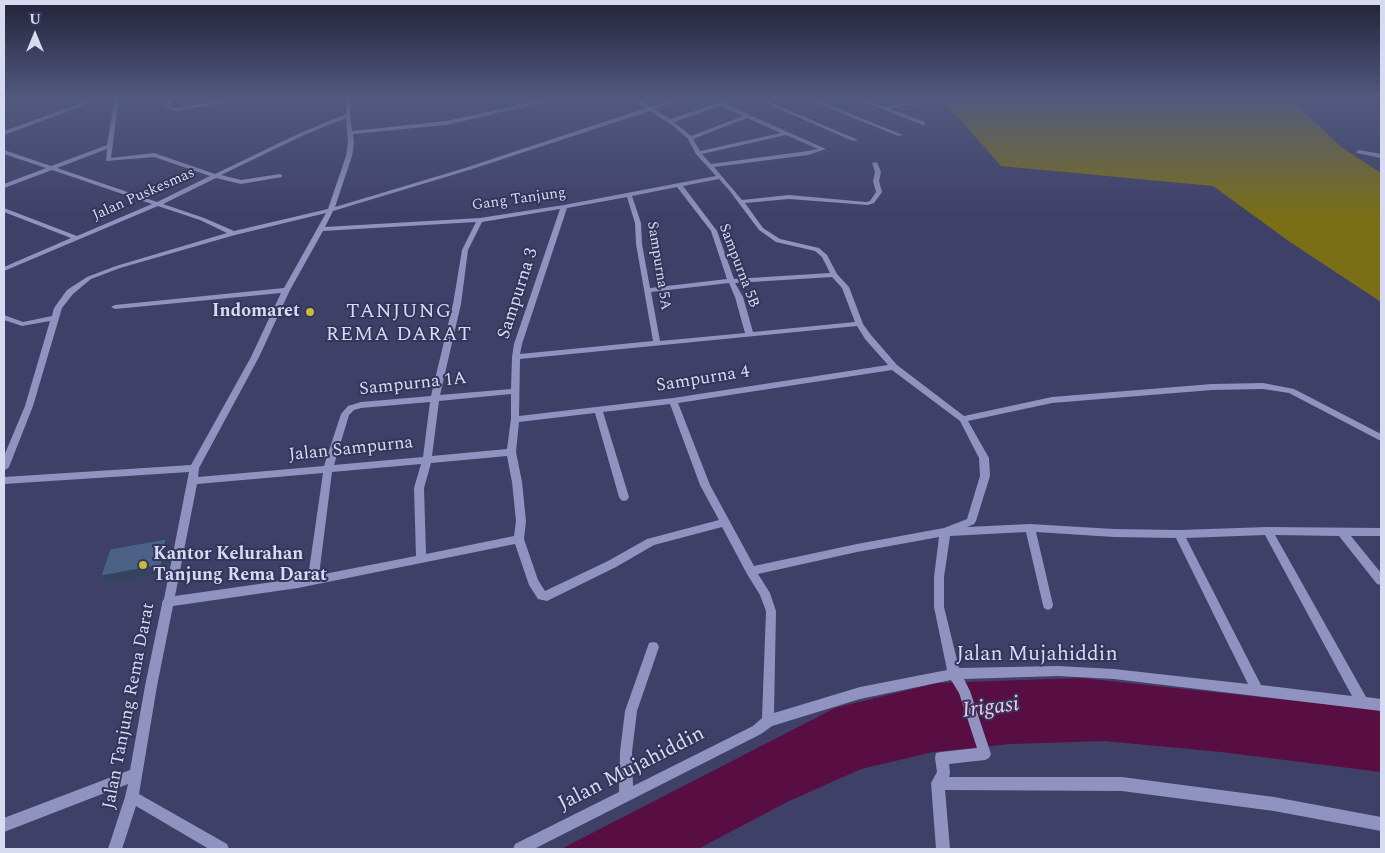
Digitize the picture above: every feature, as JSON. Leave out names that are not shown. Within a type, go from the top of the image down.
[{"type":"street","points":[[111,137],[108,160],[154,156],[216,176],[247,182],[280,176]]},
{"type":"street","name":"Jalan Puskesmas","points":[[4,269],[157,204],[296,137]]},
{"type":"street","name":"Jalan Tanjung Rema Darat","points":[[115,849],[132,797],[167,602],[194,481],[194,468],[256,357],[286,290],[331,210],[347,163],[350,137]]},
{"type":"street","points":[[4,467],[29,406],[58,308],[70,292],[98,273],[234,233],[331,210],[467,169],[564,137]]},
{"type":"street","points":[[693,137],[690,138],[698,153],[742,202],[761,229],[778,241],[810,247],[822,252],[834,275],[845,287],[859,324],[868,337],[894,367],[963,419],[984,458],[985,476],[971,521],[945,532]]},
{"type":"street","points":[[698,153],[770,137]]},
{"type":"street","points":[[711,166],[822,150],[796,137]]},
{"type":"street","points":[[847,137],[855,140]]},
{"type":"street","points":[[4,186],[110,146]]},
{"type":"street","points":[[4,152],[202,219],[234,233]]},
{"type":"street","points":[[1359,152],[1381,156]]},
{"type":"street","points":[[742,202],[789,197],[866,204],[872,202],[879,188],[876,181],[878,172],[875,163]]},
{"type":"street","name":"Gang Tanjung","points":[[320,229],[480,220],[564,207],[720,177]]},
{"type":"street","name":"Sampurna 5B","points":[[679,185],[714,231],[730,281],[739,297],[750,334]]},
{"type":"street","name":"Sampurna 5A","points":[[629,195],[638,223],[647,290],[657,343]]},
{"type":"street","name":"Sampurna 3","points":[[519,539],[521,521],[517,482],[511,452],[515,419],[516,357],[518,344],[564,207]]},
{"type":"street","points":[[4,210],[77,238]]},
{"type":"street","points":[[421,560],[419,488],[427,459],[434,398],[457,304],[465,250],[480,220]]},
{"type":"street","points":[[647,290],[730,281],[834,275]]},
{"type":"street","points":[[115,307],[286,290]]},
{"type":"street","points":[[4,317],[22,324],[55,318]]},
{"type":"street","points":[[516,357],[859,324]]},
{"type":"street","name":"Sampurna 4","points":[[515,419],[672,401],[894,367]]},
{"type":"street","points":[[963,419],[1052,400],[1212,387],[1263,386],[1291,391],[1381,438]]},
{"type":"street","name":"Sampurna 1A","points":[[328,469],[345,414],[351,408],[361,405],[515,392]]},
{"type":"street","points":[[672,401],[705,485],[765,594],[771,611],[768,721]]},
{"type":"street","points":[[598,410],[624,498]]},
{"type":"street","name":"Jalan Sampurna","points":[[194,481],[511,452]]},
{"type":"street","points":[[4,480],[194,468]]},
{"type":"street","points":[[313,580],[328,469]]},
{"type":"street","points":[[167,602],[298,584],[519,539],[533,582],[542,596],[547,596],[612,564],[651,542],[725,522]]},
{"type":"street","points":[[751,571],[857,548],[945,532],[1030,528],[1114,533],[1178,534],[1381,532]]},
{"type":"street","points":[[1030,528],[1048,606]]},
{"type":"street","points":[[943,849],[938,783],[944,773],[941,758],[985,754],[964,691],[954,674],[939,607],[939,577],[945,532]]},
{"type":"street","points":[[1268,532],[1362,702]]},
{"type":"street","points":[[1342,532],[1381,580]]},
{"type":"street","points":[[1178,534],[1257,690]]},
{"type":"street","points":[[626,796],[626,752],[631,711],[653,647]]},
{"type":"street","name":"Jalan Mujahiddin","points":[[520,849],[600,807],[626,796],[757,730],[768,721],[860,693],[954,674],[1050,671],[1105,673],[1381,705]]},
{"type":"street","points":[[4,825],[135,775]]},
{"type":"street","points":[[938,783],[1122,784],[1274,804],[1381,824]]},
{"type":"street","points":[[132,797],[222,849]]},
{"type":"shaded area","points":[[975,137],[1330,137],[1341,147],[1381,173],[1381,302],[1290,242],[1213,186],[1001,166]]},
{"type":"water","name":"Irigasi","points":[[1081,678],[1381,710],[1381,772],[1221,752],[1104,741],[1010,744],[933,752],[861,769],[787,802],[698,849],[561,849],[835,708],[937,683]]},
{"type":"building","points":[[166,539],[161,565],[101,576],[110,549]]},
{"type":"place","name":"Indomaret","points":[[310,312]]},
{"type":"place","name":"Kantor Kelurahan Tanjung Rema Darat","points":[[143,565]]},
{"type":"district","name":"TANJUNG REMA DARAT","points":[[399,324]]}]
